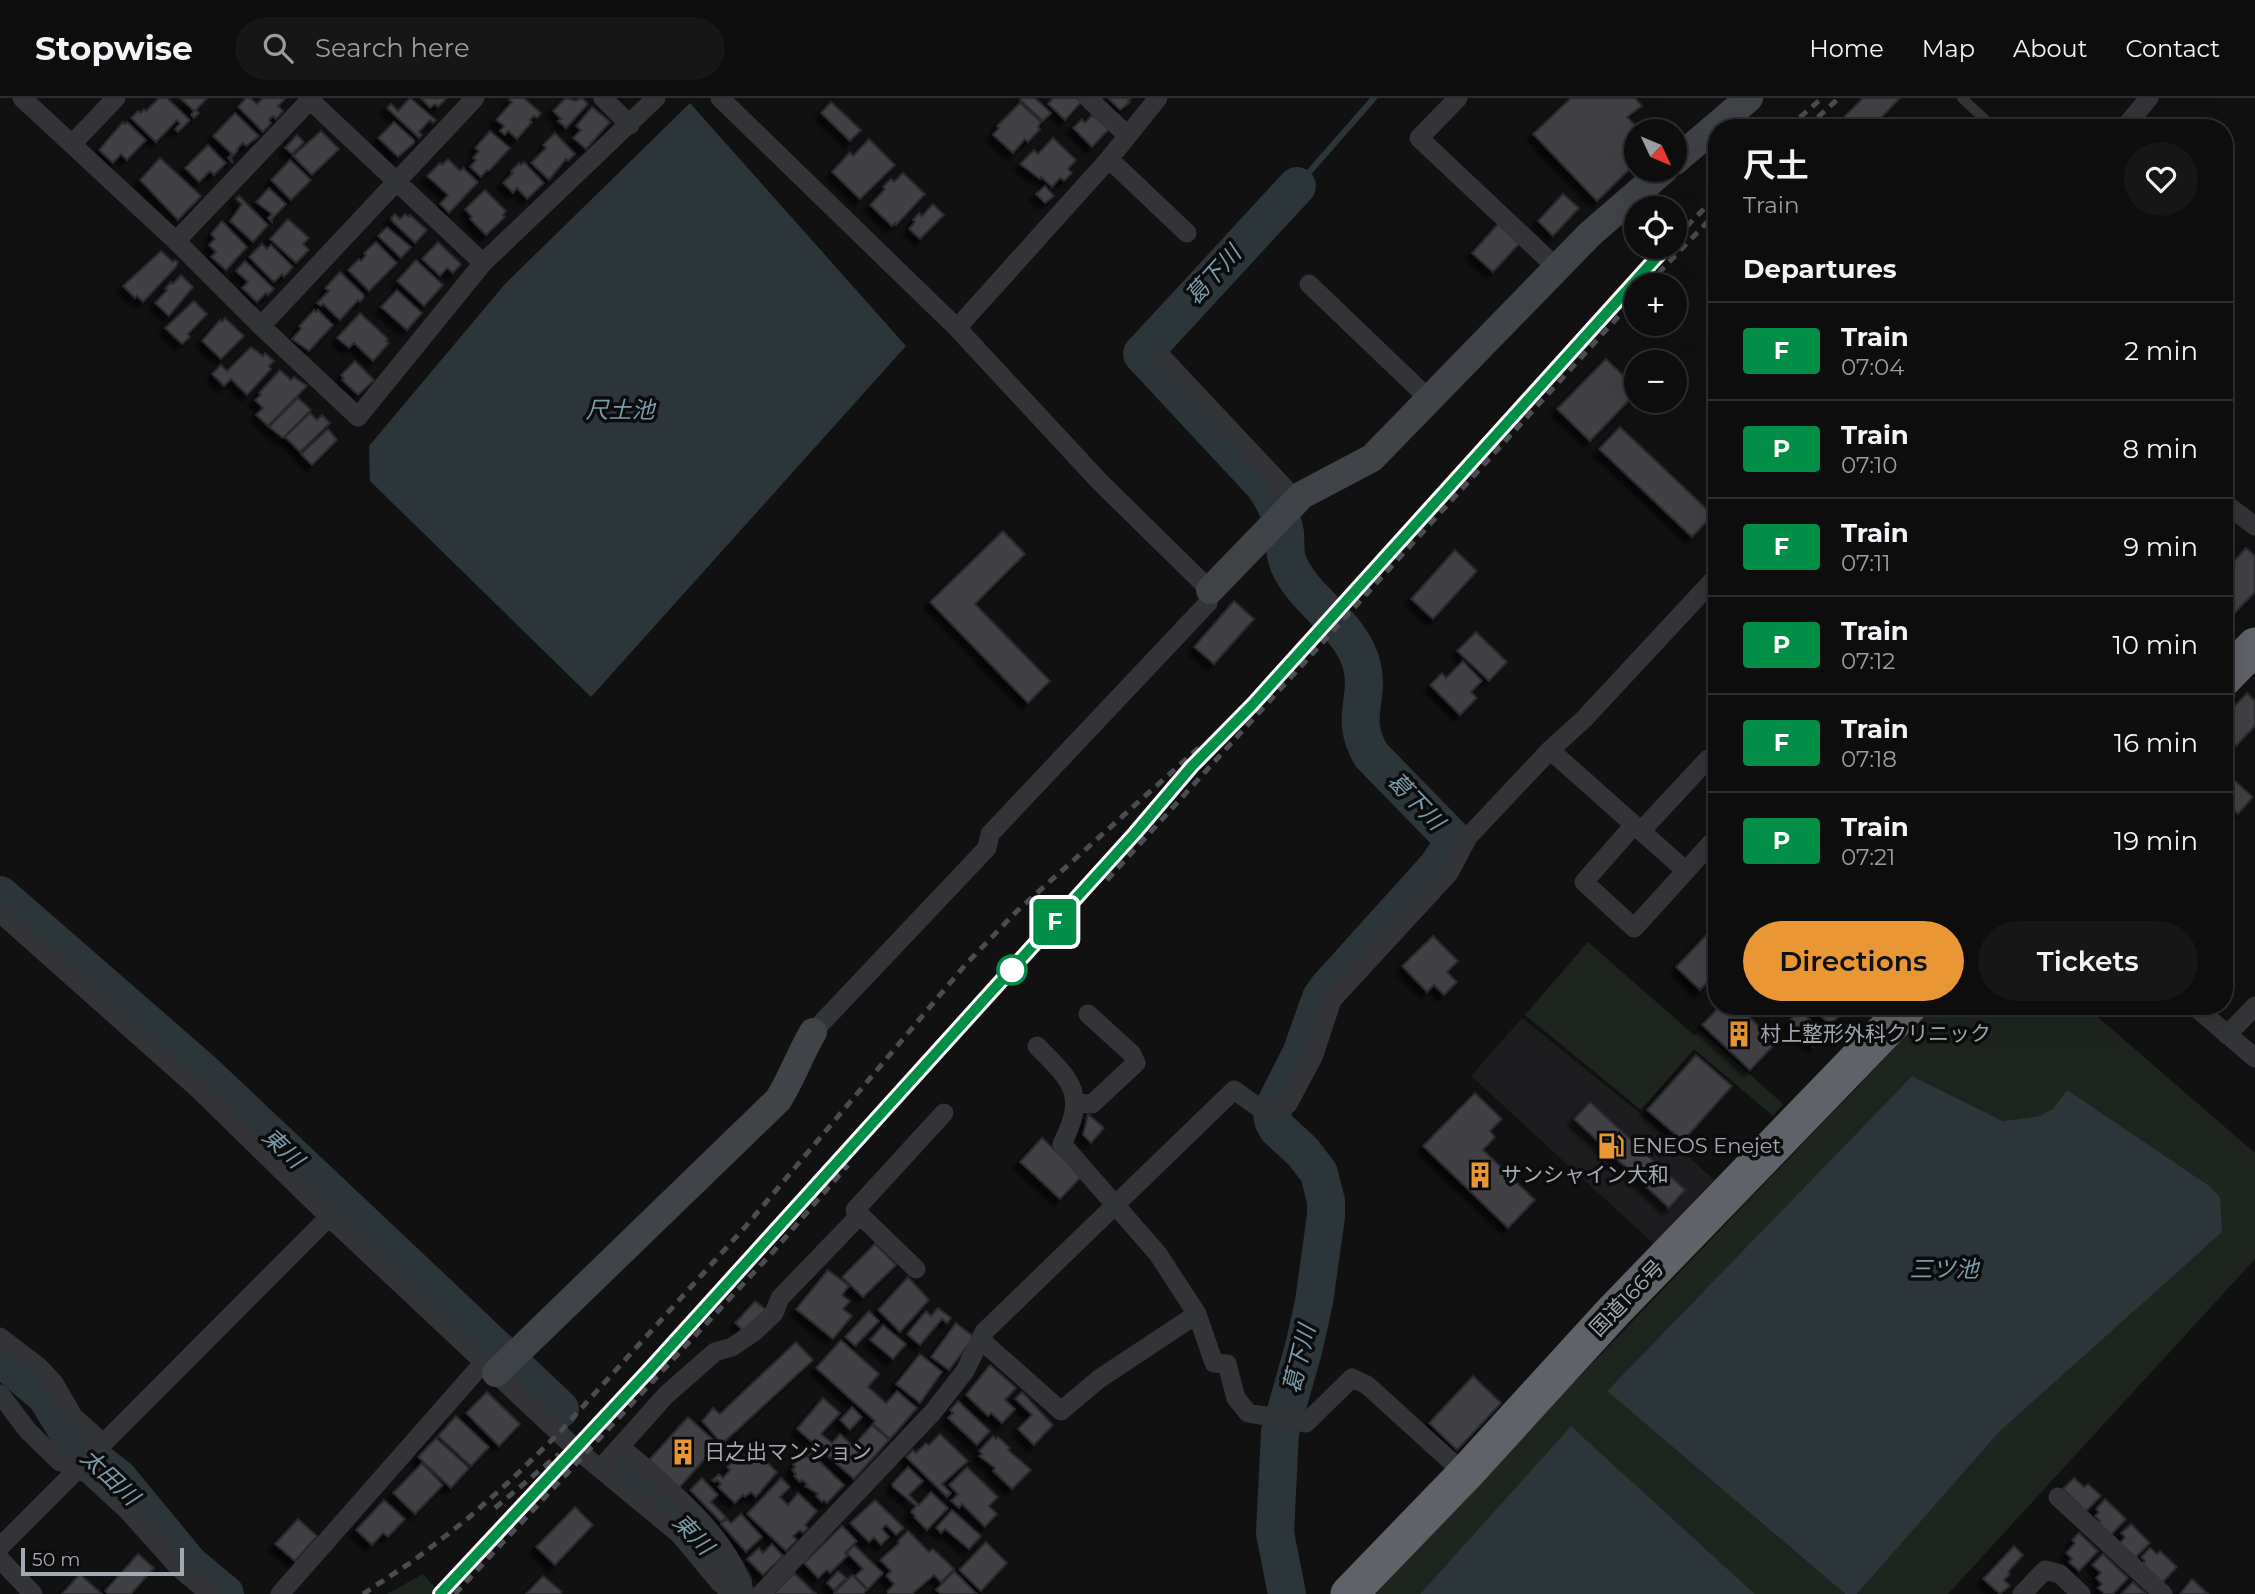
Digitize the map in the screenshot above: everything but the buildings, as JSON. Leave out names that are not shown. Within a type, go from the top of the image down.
[{"type":"highway","points":[[2233,669],[2255,646]]},
{"type":"highway","name":"国道166号","points":[[1349,1594],[1465,1474],[1613,1312],[1900,1015]]},
{"type":"street","points":[[22,98],[176,241],[358,417],[483,263],[656,98]]},
{"type":"street","points":[[72,144],[116,98]]},
{"type":"street","points":[[261,326],[475,98]]},
{"type":"street","points":[[603,98],[630,125]]},
{"type":"street","points":[[720,98],[957,328],[1099,481],[1210,590]]},
{"type":"street","points":[[1088,98],[1128,135]]},
{"type":"street","points":[[957,328],[1109,159],[1157,98]]},
{"type":"street","points":[[1458,98],[1419,138],[1556,267]]},
{"type":"street","points":[[1724,119],[1749,98]]},
{"type":"street","points":[[2132,119],[2149,98]]},
{"type":"street","points":[[176,241],[310,99],[483,263]]},
{"type":"street","points":[[1687,151],[1708,133]]},
{"type":"street","points":[[1109,159],[1187,233]]},
{"type":"street","points":[[281,1594],[498,1365],[778,1100],[813,1032],[988,848],[990,834],[1208,603],[1210,590],[1302,495],[1372,458],[1556,267],[1650,182]]},
{"type":"street","points":[[1309,284],[1429,399]]},
{"type":"street","points":[[1161,356],[1297,501]]},
{"type":"street","points":[[2233,510],[2255,526]]},
{"type":"street","points":[[761,1594],[933,1412],[965,1371],[984,1332],[1234,1090],[1261,1109],[1288,1104],[1314,1055],[1332,1000],[1449,873],[1468,837],[1550,750],[1584,719],[1708,586]]},
{"type":"street","points":[[1550,750],[1686,871]]},
{"type":"street","points":[[1708,759],[1584,883],[1634,928],[1708,847]]},
{"type":"street","points":[[0,913],[198,1089],[329,1217],[498,1365],[600,1469],[679,1534],[719,1583],[732,1594]]},
{"type":"street","points":[[2227,1035],[2255,1006]]},
{"type":"street","points":[[1077,1103],[1092,1104],[1136,1063],[1132,1054],[1088,1014]]},
{"type":"street","points":[[2204,1015],[2255,1058]]},
{"type":"street","points":[[1037,1046],[1071,1084],[1077,1103],[1074,1121],[1062,1144],[1158,1254],[1198,1314],[1214,1363],[1227,1364],[1236,1398],[1248,1413],[1306,1423],[1352,1378],[1367,1385],[1465,1474]]},
{"type":"street","points":[[916,1269],[855,1210],[944,1113]]},
{"type":"street","points":[[600,1469],[666,1395],[705,1360],[715,1352],[732,1347],[754,1332],[774,1313],[780,1298],[860,1216]]},
{"type":"street","points":[[0,1547],[329,1217]]},
{"type":"street","points":[[981,1340],[1061,1411],[1099,1379],[1198,1314]]},
{"type":"street","points":[[0,1337],[39,1367],[54,1383],[74,1416],[102,1443]]},
{"type":"street","points":[[1,1397],[28,1431],[60,1462],[79,1466],[127,1510],[178,1567],[210,1594]]},
{"type":"street","points":[[621,1447],[667,1487],[702,1523],[725,1551],[740,1576],[745,1594]]},
{"type":"street","points":[[2058,1497],[2163,1594]]},
{"type":"street","points":[[0,1559],[33,1594]]},
{"type":"street","points":[[2022,1594],[2045,1570],[2060,1574],[2081,1594]]},
{"type":"lane","points":[[1962,98],[1984,119]]},
{"type":"shaded area","points":[[1588,942],[1694,1035],[1700,1030],[1783,1104],[1773,1116],[1694,1049],[1641,1110],[1525,1015]]},
{"type":"shaded area","points":[[1926,1015],[2095,1015],[2255,1153],[2255,1259],[1948,1594],[1857,1594],[2000,1431],[2208,1185],[2067,1091],[2053,1109],[2037,1118],[2003,1121],[1912,1076],[1607,1391],[1845,1594],[1755,1594],[1571,1426],[1420,1594],[1371,1594]]},
{"type":"shaded area","name":"ENEOS Enejet","points":[[1522,1018],[1640,1113],[1714,1180],[1654,1244],[1471,1076]]},
{"type":"shaded area","points":[[423,1574],[439,1592],[437,1594],[387,1594]]},
{"type":"water","name":"尺土池","points":[[690,103],[906,346],[591,697],[370,481],[369,446],[505,284]]},
{"type":"water","name":"三ツ池","points":[[1912,1076],[2003,1121],[2037,1117],[2053,1109],[2067,1090],[2208,1185],[2220,1197],[2222,1232],[2000,1431],[1857,1594],[1845,1594],[1607,1391]]},
{"type":"water","points":[[1571,1426],[1755,1594],[1420,1594]]},
{"type":"waterway","name":"葛下川","points":[[1297,186],[1374,98]]},
{"type":"waterway","name":"葛下川","points":[[1287,1594],[1275,1533],[1280,1432],[1314,1302],[1326,1201],[1319,1173],[1303,1152],[1277,1128],[1272,1111],[1301,1054],[1321,998],[1438,866],[1452,838],[1371,755],[1361,730],[1364,689],[1362,666],[1348,637],[1306,591],[1289,565],[1282,520],[1267,490],[1142,354],[1297,186]]},
{"type":"waterway","name":"東川","points":[[0,895],[202,1071],[560,1409]]},
{"type":"waterway","name":"太田川","points":[[0,1357],[46,1396],[76,1445],[119,1479],[190,1565],[225,1594]]},
{"type":"waterway","name":"東川","points":[[618,1463],[707,1543],[733,1581]]},
{"type":"railway","points":[[1798,119],[1822,98]]},
{"type":"railway","points":[[1816,119],[1839,98]]},
{"type":"railway","points":[[1687,226],[1708,205]]},
{"type":"railway","points":[[1659,273],[1708,221]]},
{"type":"railway","points":[[440,1594],[649,1370],[1153,813],[1192,766],[1253,704],[1655,259]]},
{"type":"railway","points":[[1107,880],[1624,310]]},
{"type":"railway","points":[[363,1594],[413,1561],[466,1520],[559,1433],[746,1226],[966,964],[1017,911],[1203,744]]},
{"type":"railway","points":[[455,1594],[771,1254],[848,1165]]},
{"type":"railway","points":[[495,1508],[559,1454]]},
{"type":"train","name":"F","points":[[440,1594],[649,1370],[993,991],[1192,766],[1253,704],[1655,259]]},
{"type":"place","name":"村上整形外科クリニック","points":[[1739,1034]]},
{"type":"place","name":"ENEOS Enejet","points":[[1611,1146]]},
{"type":"place","name":"サンシャイン大和","points":[[1480,1175]]},
{"type":"place","name":"日之出マンション","points":[[683,1452]]}]
